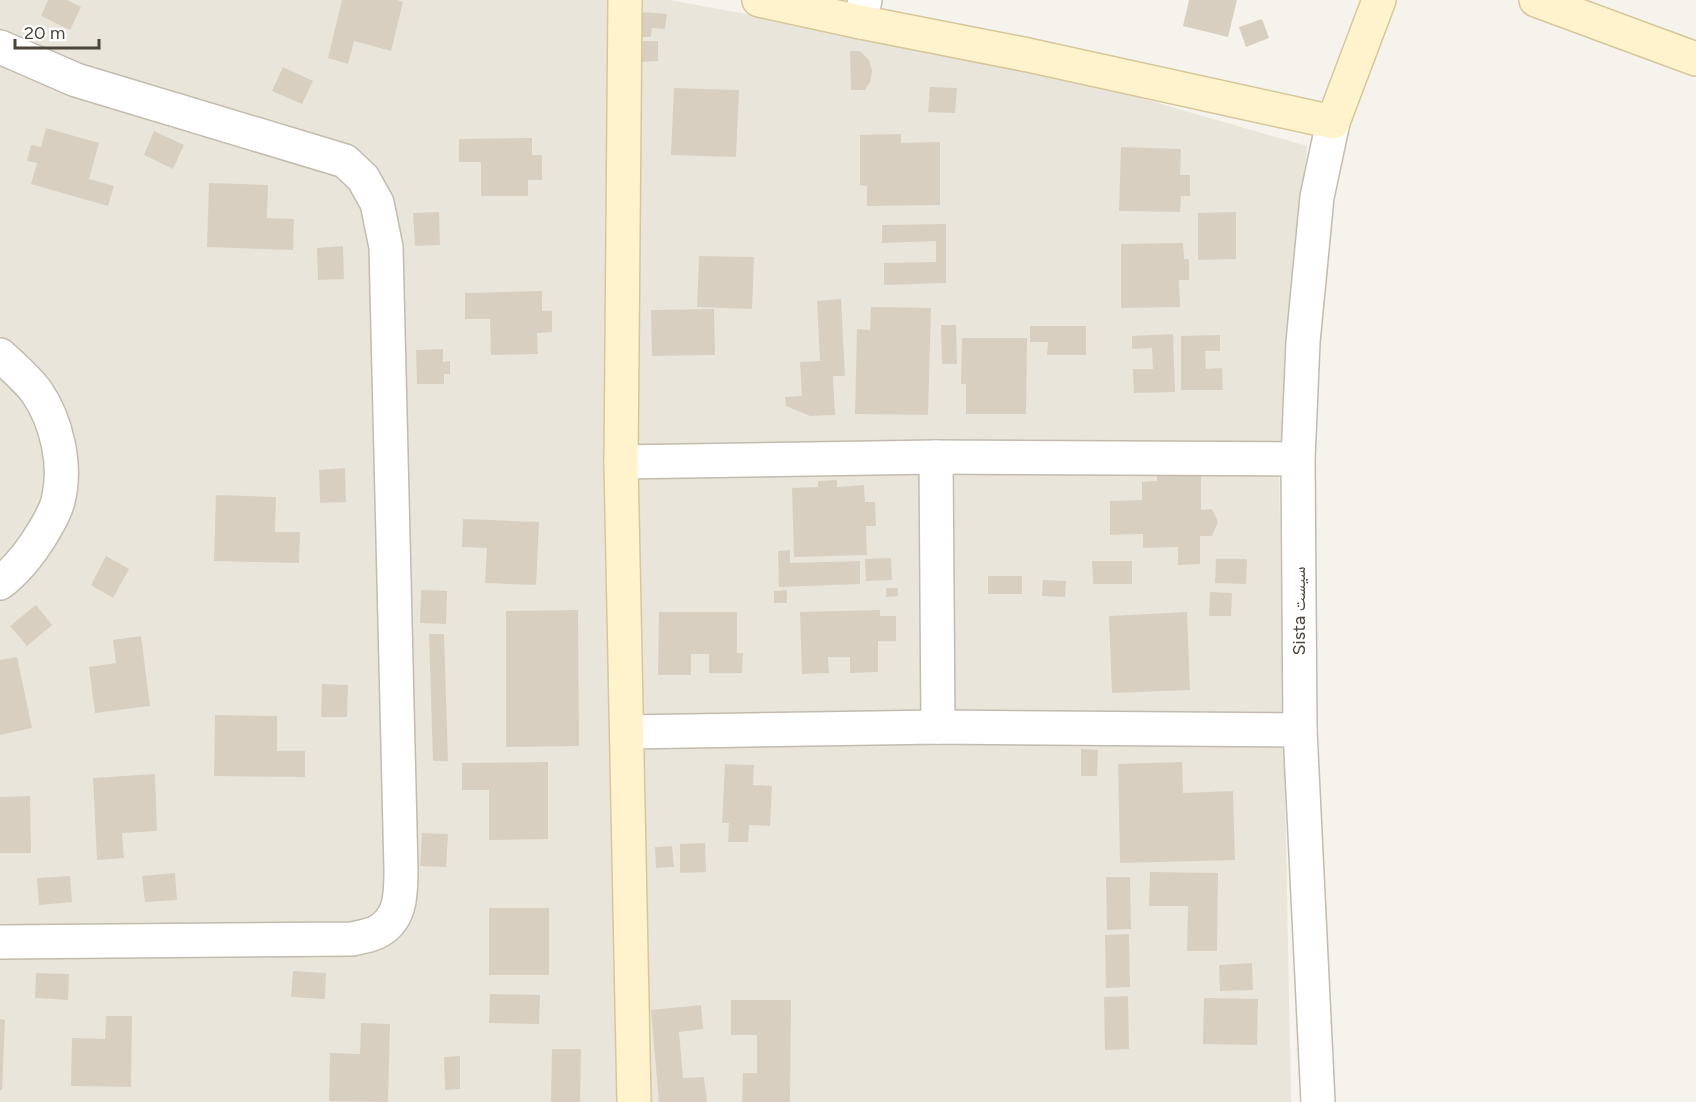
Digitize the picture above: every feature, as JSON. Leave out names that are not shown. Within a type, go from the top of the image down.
[{"type":"main road","points":[[625,0],[621,462],[634,1102]]},
{"type":"main road","points":[[759,0],[863,11],[1028,55],[1333,122],[1379,0]]},
{"type":"main road","points":[[1536,0],[1696,59]]},
{"type":"street","points":[[0,47],[76,80],[345,161],[363,178],[377,203],[386,247],[401,871],[400,902],[392,918],[374,934],[352,939],[0,942]]},
{"type":"street","name":"Sista سيست","points":[[1318,1102],[1300,730],[1298,459],[1303,342],[1316,208],[1333,122]]},
{"type":"street","points":[[0,355],[36,392],[50,418],[62,476],[57,503],[34,548],[0,583]]},
{"type":"street","points":[[936,457],[938,727]]},
{"type":"street","points":[[621,462],[936,457],[1298,459]]},
{"type":"street","points":[[627,732],[938,727],[1300,730]]},
{"type":"shaded area","points":[[0,0],[669,0],[1030,66],[1307,146],[1279,473],[1291,1102],[0,1102]]},
{"type":"building","points":[[48,0],[67,0],[81,7],[70,30],[41,16]]},
{"type":"building","points":[[342,0],[397,0],[403,2],[391,51],[354,41],[348,64],[328,58]]},
{"type":"building","points":[[1189,0],[1237,0],[1228,37],[1183,26]]},
{"type":"building","points":[[640,12],[667,14],[665,29],[652,28],[651,37],[638,37]]},
{"type":"building","points":[[1262,19],[1269,38],[1246,47],[1239,27]]},
{"type":"building","points":[[640,41],[658,41],[658,61],[640,62]]},
{"type":"building","points":[[850,51],[860,51],[869,60],[872,71],[870,82],[865,90],[851,90]]},
{"type":"building","points":[[283,67],[313,81],[302,104],[272,91]]},
{"type":"building","points":[[930,87],[957,88],[955,113],[928,112]]},
{"type":"building","points":[[674,88],[739,90],[736,157],[671,155]]},
{"type":"building","points":[[46,128],[99,143],[89,179],[114,186],[108,206],[31,184],[37,163],[27,161],[31,145],[41,147]]},
{"type":"building","points":[[154,131],[184,145],[173,169],[144,155]]},
{"type":"building","points":[[901,134],[901,143],[940,142],[940,205],[867,206],[867,186],[860,185],[860,135]]},
{"type":"building","points":[[532,138],[532,155],[542,155],[542,180],[528,180],[528,196],[481,196],[481,162],[459,162],[459,139]]},
{"type":"building","points":[[1121,147],[1181,149],[1180,175],[1190,175],[1190,196],[1181,196],[1180,212],[1119,211]]},
{"type":"building","points":[[209,183],[268,185],[267,218],[294,219],[293,250],[207,247]]},
{"type":"building","points":[[439,212],[440,245],[415,246],[413,213]]},
{"type":"building","points":[[1236,212],[1236,259],[1198,260],[1198,213]]},
{"type":"building","points":[[946,224],[946,283],[884,285],[884,263],[936,262],[936,241],[882,243],[882,225]]},
{"type":"building","points":[[1183,243],[1184,259],[1189,259],[1189,280],[1179,280],[1180,307],[1121,308],[1121,244]]},
{"type":"building","points":[[343,246],[344,279],[318,280],[317,248]]},
{"type":"building","points":[[699,256],[754,257],[752,309],[697,307]]},
{"type":"building","points":[[542,291],[542,311],[552,311],[552,332],[537,333],[538,354],[491,355],[490,319],[465,319],[465,293]]},
{"type":"building","points":[[841,299],[845,376],[833,376],[835,415],[810,416],[786,406],[785,397],[802,396],[800,362],[820,361],[817,301]]},
{"type":"building","points":[[871,307],[931,308],[928,415],[855,414],[857,329],[870,330]]},
{"type":"building","points":[[714,309],[715,355],[652,356],[651,310]]},
{"type":"building","points":[[941,325],[956,325],[957,364],[942,364]]},
{"type":"building","points":[[1030,326],[1086,326],[1086,355],[1047,355],[1048,342],[1030,342]]},
{"type":"building","points":[[1173,334],[1175,392],[1134,393],[1133,369],[1153,369],[1152,348],[1132,349],[1132,336]]},
{"type":"building","points":[[1220,335],[1220,351],[1205,351],[1206,369],[1222,368],[1223,390],[1181,390],[1181,336]]},
{"type":"building","points":[[962,338],[1027,338],[1026,414],[966,414],[966,384],[961,384]]},
{"type":"building","points":[[443,349],[443,362],[450,361],[450,374],[444,374],[444,384],[417,384],[416,350]]},
{"type":"building","points":[[345,468],[346,502],[320,503],[319,470]]},
{"type":"building","points":[[1201,474],[1201,510],[1212,509],[1218,522],[1212,536],[1200,536],[1200,564],[1178,565],[1178,547],[1143,548],[1143,534],[1110,535],[1110,501],[1142,500],[1142,482],[1157,481],[1157,475]]},
{"type":"building","points":[[837,480],[837,487],[864,485],[865,502],[875,502],[876,526],[866,526],[867,555],[794,557],[792,488],[818,487],[818,481]]},
{"type":"building","points":[[216,495],[276,497],[275,532],[300,532],[299,563],[214,561]]},
{"type":"building","points":[[463,519],[539,522],[536,585],[485,583],[487,548],[462,547]]},
{"type":"building","points":[[790,550],[790,563],[860,561],[860,584],[779,587],[778,551]]},
{"type":"building","points":[[106,556],[129,569],[113,598],[91,585]]},
{"type":"building","points":[[891,558],[892,580],[866,581],[865,559]]},
{"type":"building","points":[[1216,559],[1247,559],[1246,584],[1215,583]]},
{"type":"building","points":[[1092,561],[1132,561],[1132,584],[1093,584]]},
{"type":"building","points":[[988,576],[1022,576],[1022,594],[988,594]]},
{"type":"building","points":[[1043,580],[1066,581],[1065,597],[1042,596]]},
{"type":"building","points":[[886,588],[898,588],[898,596],[886,597]]},
{"type":"building","points":[[421,590],[447,591],[446,624],[420,623]]},
{"type":"building","points":[[787,590],[787,603],[774,603],[774,591]]},
{"type":"building","points":[[1210,592],[1232,593],[1231,616],[1209,616]]},
{"type":"building","points":[[36,605],[52,625],[27,646],[10,626]]},
{"type":"building","points":[[578,610],[579,746],[506,747],[506,611]]},
{"type":"building","points":[[880,610],[880,616],[896,616],[896,641],[878,641],[878,672],[850,673],[850,657],[828,657],[829,673],[802,674],[800,612]]},
{"type":"building","points":[[659,612],[737,612],[737,653],[743,653],[742,673],[709,673],[709,654],[691,654],[691,675],[658,675]]},
{"type":"building","points":[[1187,612],[1190,690],[1112,693],[1109,616]]},
{"type":"building","points":[[429,634],[444,634],[448,761],[433,761]]},
{"type":"building","points":[[141,636],[150,706],[95,713],[89,667],[116,663],[113,640]]},
{"type":"building","points":[[17,657],[32,728],[0,735],[0,660]]},
{"type":"building","points":[[322,684],[348,685],[347,717],[321,717]]},
{"type":"building","points":[[215,715],[277,716],[277,751],[305,751],[305,777],[214,776]]},
{"type":"building","points":[[1081,749],[1098,750],[1097,776],[1081,776]]},
{"type":"building","points":[[548,762],[548,839],[489,840],[489,790],[462,790],[462,763]]},
{"type":"building","points":[[1182,762],[1183,793],[1233,791],[1235,860],[1120,863],[1118,764]]},
{"type":"building","points":[[725,764],[754,765],[753,785],[772,786],[770,826],[749,825],[748,842],[728,842],[729,823],[722,823]]},
{"type":"building","points":[[155,774],[157,831],[122,833],[124,858],[97,860],[93,778]]},
{"type":"building","points":[[30,796],[31,853],[0,853],[0,797]]},
{"type":"building","points":[[422,833],[448,834],[446,867],[420,866]]},
{"type":"building","points":[[705,843],[706,872],[680,873],[680,844]]},
{"type":"building","points":[[672,846],[674,867],[656,868],[655,847]]},
{"type":"building","points":[[1150,872],[1218,873],[1217,951],[1187,951],[1188,906],[1149,906]]},
{"type":"building","points":[[175,873],[177,900],[145,902],[142,876]]},
{"type":"building","points":[[70,876],[72,902],[39,905],[37,878]]},
{"type":"building","points":[[1106,877],[1130,877],[1131,929],[1107,930]]},
{"type":"building","points":[[489,908],[549,908],[549,975],[489,975]]},
{"type":"building","points":[[1129,934],[1130,987],[1106,988],[1105,935]]},
{"type":"building","points":[[1252,963],[1253,990],[1220,991],[1219,965]]},
{"type":"building","points":[[293,971],[326,973],[325,999],[291,997]]},
{"type":"building","points":[[36,973],[69,974],[68,1000],[35,998]]},
{"type":"building","points":[[490,994],[540,995],[539,1024],[489,1023]]},
{"type":"building","points":[[1128,996],[1129,1049],[1105,1050],[1104,997]]},
{"type":"building","points":[[1204,998],[1258,999],[1257,1045],[1203,1044]]},
{"type":"building","points":[[731,1000],[791,1000],[790,1102],[742,1102],[743,1073],[757,1073],[757,1035],[731,1035]]},
{"type":"building","points":[[701,1005],[703,1029],[679,1032],[683,1078],[704,1077],[707,1102],[659,1102],[651,1010]]},
{"type":"building","points":[[106,1016],[132,1016],[131,1087],[71,1086],[72,1038],[105,1039]]},
{"type":"building","points":[[0,1019],[5,1020],[2,1090],[0,1090]]},
{"type":"building","points":[[361,1023],[390,1024],[388,1102],[329,1101],[330,1053],[360,1054]]},
{"type":"building","points":[[552,1049],[581,1049],[580,1102],[551,1102]]},
{"type":"building","points":[[460,1056],[460,1089],[445,1090],[444,1057]]}]
